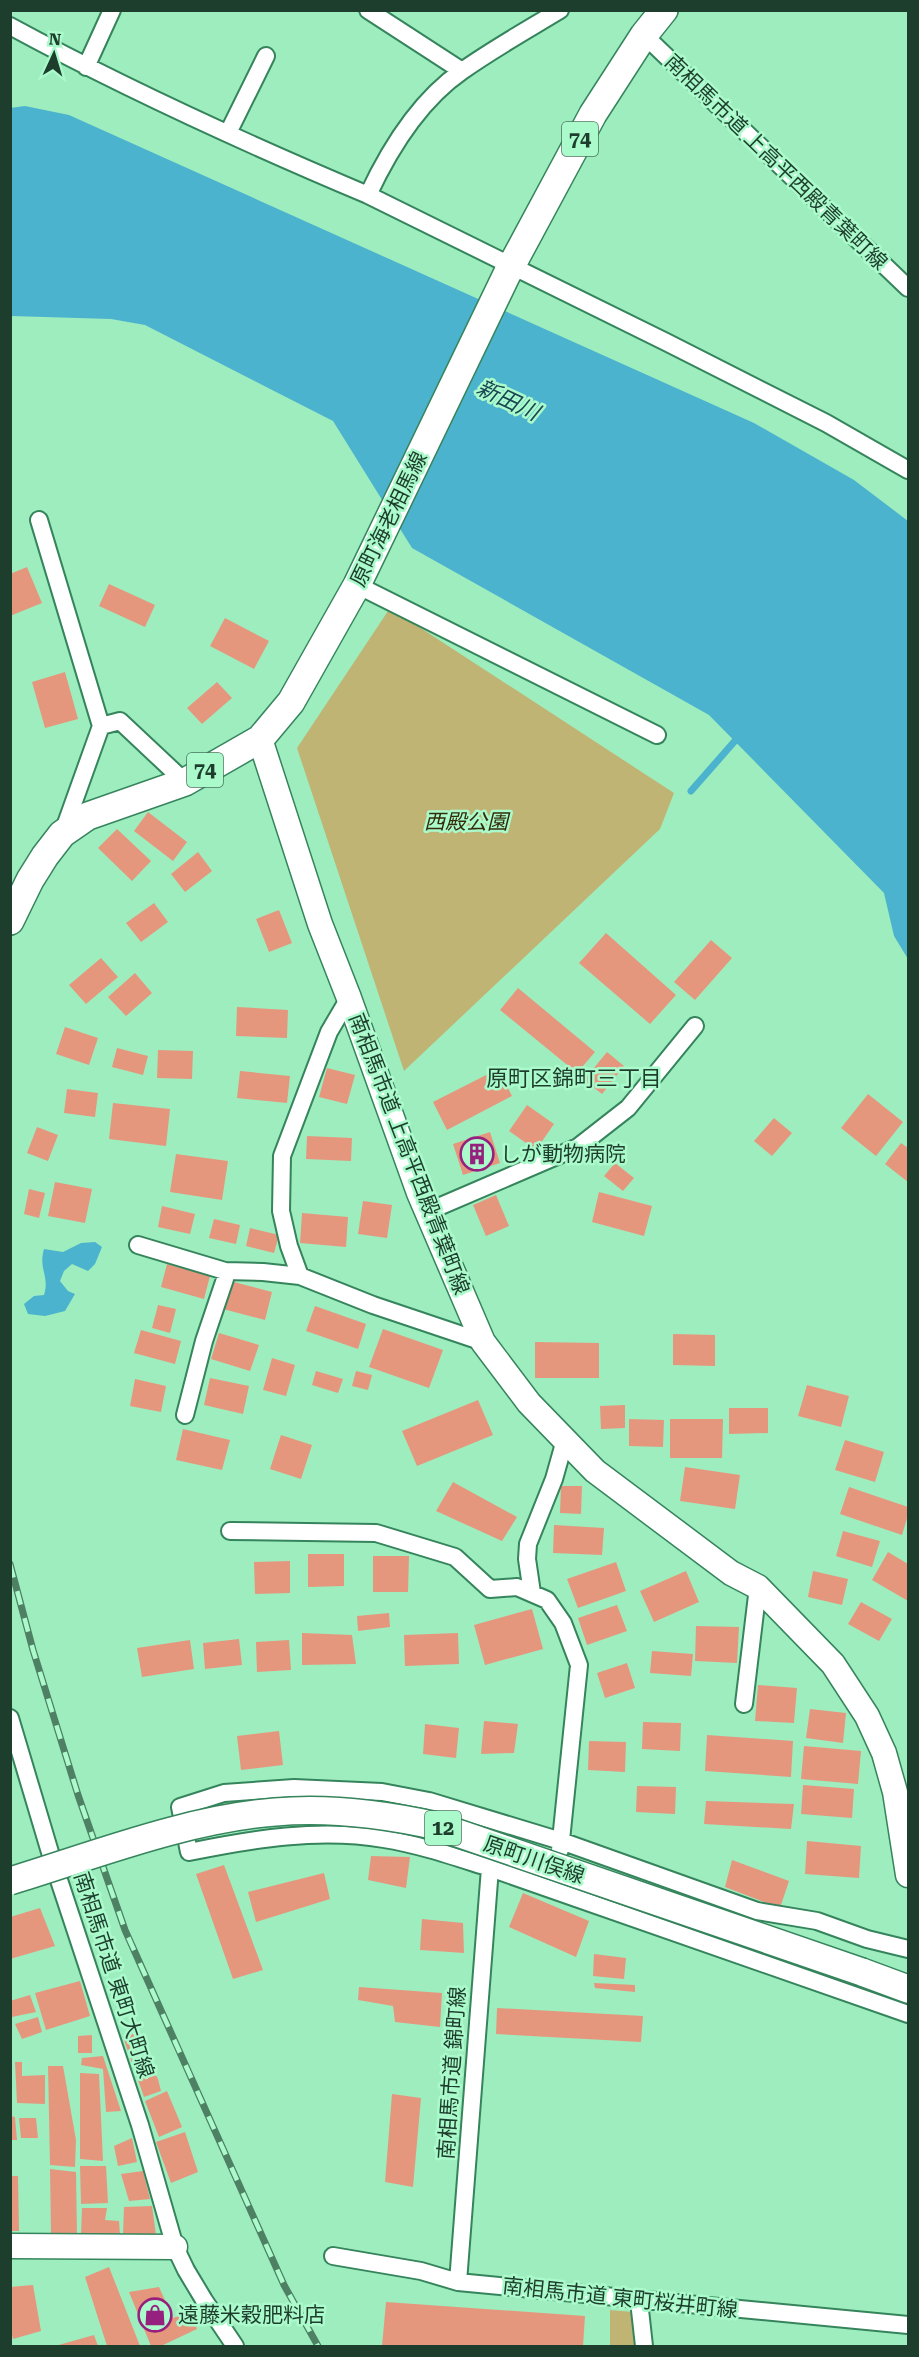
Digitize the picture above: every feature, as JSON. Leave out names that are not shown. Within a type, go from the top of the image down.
[{"type":"main road","name":"原町海老相馬線","points":[[10,921],[30,880],[45,855],[62,834],[88,816],[185,782],[260,739],[291,702],[360,579],[510,269],[593,114],[644,35],[664,10]]},
{"type":"main road","name":"原町川俣線","points":[[10,1881],[186,1828],[235,1817],[274,1812],[350,1811],[393,1817],[437,1827],[909,1989]]},
{"type":"street","points":[[86,67],[112,10]]},
{"type":"street","points":[[368,10],[462,71]]},
{"type":"street","points":[[368,195],[390,153],[419,111],[462,71],[560,10]]},
{"type":"street","points":[[10,26],[86,67],[368,195],[510,269],[666,342],[826,423],[909,470]]},
{"type":"street","name":"南相馬市道 上高平西殿青葉町線","points":[[644,35],[909,288]]},
{"type":"street","points":[[228,133],[266,56]]},
{"type":"street","points":[[39,520],[101,726],[62,834]]},
{"type":"street","points":[[360,579],[657,735]]},
{"type":"street","points":[[101,726],[120,721],[185,782]]},
{"type":"street","name":"南相馬市道 上高平西殿青葉町線","points":[[260,739],[320,924],[350,998],[419,1193],[483,1342],[529,1403],[604,1478],[731,1573],[758,1587],[834,1664],[867,1716],[884,1753],[896,1792],[909,1875]]},
{"type":"street","points":[[300,1276],[289,1246],[281,1211],[282,1156],[329,1032],[350,998]]},
{"type":"street","points":[[429,1212],[578,1147],[628,1108],[695,1026]]},
{"type":"street","points":[[138,1245],[225,1271],[300,1276],[373,1305],[483,1342]]},
{"type":"street","points":[[185,1415],[204,1341],[225,1279],[225,1271]]},
{"type":"street","points":[[532,1593],[527,1559],[528,1544],[554,1479],[565,1440]]},
{"type":"street","points":[[230,1531],[376,1533],[455,1557],[490,1589],[517,1587],[547,1600],[563,1623],[579,1665],[561,1846]]},
{"type":"street","points":[[744,1704],[758,1587]]},
{"type":"street","name":"南相馬市道 東町大町線","points":[[10,1718],[18,1769],[52,1859],[140,2125],[176,2247],[186,2270],[235,2346]]},
{"type":"street","points":[[909,1949],[867,1939],[817,1921],[757,1911],[429,1801],[381,1792],[294,1788],[224,1792],[180,1808],[189,1852],[273,1837],[318,1835],[383,1839],[424,1848],[557,1888],[909,2014]]},
{"type":"street","points":[[10,1872],[52,1859]]},
{"type":"street","name":"南相馬市道 錦町線","points":[[459,2282],[490,1868]]},
{"type":"street","points":[[10,1891],[58,1877]]},
{"type":"street","points":[[10,2246],[176,2247]]},
{"type":"street","name":"南相馬市道 東町桜井町線","points":[[333,2256],[421,2271],[459,2282],[909,2325]]},
{"type":"street","points":[[639,2301],[644,2346]]},
{"type":"green space","name":"西殿公園","points":[[390,608],[674,793],[660,829],[404,1071],[297,748]]},
{"type":"green space","points":[[610,2310],[633,2312],[637,2346],[610,2346]]},
{"type":"water","name":"新田川","points":[[25,106],[69,115],[754,423],[854,480],[908,521],[908,959],[894,936],[884,893],[709,715],[412,548],[333,421],[145,325],[111,319],[11,316],[10,108]]},
{"type":"water","points":[[95,1242],[102,1247],[95,1264],[88,1271],[72,1264],[64,1271],[60,1281],[68,1291],[75,1294],[65,1311],[45,1316],[28,1314],[24,1304],[34,1296],[44,1295],[46,1283],[42,1262],[44,1249],[63,1252],[81,1243]]},
{"type":"building","points":[[27,567],[42,603],[10,616],[10,574]]},
{"type":"building","points":[[109,584],[155,605],[145,627],[99,606]]},
{"type":"building","points":[[225,618],[269,641],[254,669],[210,646]]},
{"type":"building","points":[[65,672],[78,719],[45,728],[32,682]]},
{"type":"building","points":[[217,682],[232,698],[202,724],[187,708]]},
{"type":"building","points":[[148,812],[187,842],[173,861],[134,831]]},
{"type":"building","points":[[117,829],[151,861],[132,881],[98,848]]},
{"type":"building","points":[[198,852],[212,871],[185,892],[171,874]]},
{"type":"building","points":[[154,903],[168,922],[141,942],[126,923]]},
{"type":"building","points":[[279,910],[292,943],[269,952],[256,919]]},
{"type":"building","points":[[606,933],[676,995],[650,1024],[579,963]]},
{"type":"building","points":[[711,940],[732,958],[695,1000],[674,982]]},
{"type":"building","points":[[101,958],[118,977],[86,1004],[69,985]]},
{"type":"building","points":[[135,973],[152,993],[126,1016],[108,997]]},
{"type":"building","points":[[518,988],[595,1052],[577,1073],[500,1010]]},
{"type":"building","points":[[237,1007],[288,1010],[287,1038],[236,1036]]},
{"type":"building","points":[[65,1027],[98,1038],[89,1065],[56,1054]]},
{"type":"building","points":[[117,1048],[148,1056],[143,1075],[112,1067]]},
{"type":"building","points":[[158,1050],[193,1051],[192,1079],[157,1078]]},
{"type":"building","points":[[607,1052],[624,1066],[602,1094],[584,1080]]},
{"type":"building","points":[[327,1068],[355,1075],[347,1104],[319,1097]]},
{"type":"building","points":[[498,1069],[512,1096],[447,1130],[433,1102]]},
{"type":"building","points":[[240,1071],[290,1076],[287,1103],[237,1098]]},
{"type":"building","points":[[67,1089],[98,1093],[95,1117],[64,1113]]},
{"type":"building","points":[[868,1094],[903,1122],[876,1156],[841,1128]]},
{"type":"building","points":[[113,1103],[170,1109],[166,1146],[109,1139]]},
{"type":"building","points":[[527,1105],[554,1124],[536,1150],[509,1131]]},
{"type":"building","points":[[774,1118],[792,1133],[772,1156],[754,1141]]},
{"type":"building","points":[[37,1127],[58,1135],[48,1161],[27,1153]]},
{"type":"building","name":"しが動物病院","points":[[490,1132],[500,1163],[463,1175],[453,1144]]},
{"type":"building","points":[[307,1136],[352,1138],[351,1161],[306,1159]]},
{"type":"building","points":[[901,1143],[908,1148],[908,1182],[885,1164]]},
{"type":"building","points":[[176,1154],[228,1161],[222,1200],[170,1192]]},
{"type":"building","points":[[615,1163],[634,1178],[623,1191],[604,1176]]},
{"type":"building","points":[[55,1182],[92,1189],[85,1223],[48,1216]]},
{"type":"building","points":[[29,1189],[45,1193],[39,1218],[24,1214]]},
{"type":"building","points":[[599,1192],[652,1206],[644,1236],[592,1222]]},
{"type":"building","points":[[496,1195],[509,1226],[486,1236],[473,1205]]},
{"type":"building","points":[[363,1201],[392,1205],[387,1238],[358,1234]]},
{"type":"building","points":[[162,1206],[195,1214],[190,1234],[158,1227]]},
{"type":"building","points":[[302,1213],[348,1217],[346,1247],[300,1243]]},
{"type":"building","points":[[214,1219],[240,1225],[236,1244],[209,1238]]},
{"type":"building","points":[[250,1228],[279,1235],[274,1253],[246,1246]]},
{"type":"building","points":[[167,1264],[210,1276],[204,1299],[161,1287]]},
{"type":"building","points":[[230,1281],[272,1292],[265,1320],[223,1309]]},
{"type":"building","points":[[158,1305],[176,1309],[170,1333],[152,1328]]},
{"type":"building","points":[[315,1306],[366,1324],[358,1349],[306,1331]]},
{"type":"building","points":[[383,1329],[443,1350],[429,1388],[369,1367]]},
{"type":"building","points":[[141,1330],[181,1341],[175,1364],[134,1353]]},
{"type":"building","points":[[219,1333],[259,1345],[250,1371],[211,1359]]},
{"type":"building","points":[[673,1334],[715,1335],[715,1366],[673,1365]]},
{"type":"building","points":[[535,1342],[599,1343],[599,1378],[535,1378]]},
{"type":"building","points":[[272,1358],[295,1365],[286,1396],[263,1390]]},
{"type":"building","points":[[316,1371],[343,1379],[338,1393],[312,1385]]},
{"type":"building","points":[[356,1371],[372,1375],[368,1390],[352,1386]]},
{"type":"building","points":[[210,1378],[249,1386],[243,1414],[204,1405]]},
{"type":"building","points":[[135,1379],[166,1386],[161,1412],[130,1406]]},
{"type":"building","points":[[807,1385],[849,1396],[841,1427],[798,1416]]},
{"type":"building","points":[[478,1400],[493,1435],[417,1466],[402,1431]]},
{"type":"building","points":[[625,1405],[625,1428],[601,1429],[600,1406]]},
{"type":"building","points":[[729,1408],[768,1408],[768,1433],[729,1434]]},
{"type":"building","points":[[629,1419],[664,1420],[663,1447],[629,1446]]},
{"type":"building","points":[[670,1419],[723,1419],[722,1458],[670,1458]]},
{"type":"building","points":[[183,1429],[230,1440],[222,1470],[176,1460]]},
{"type":"building","points":[[281,1435],[312,1445],[301,1479],[270,1469]]},
{"type":"building","points":[[845,1440],[884,1452],[875,1482],[835,1470]]},
{"type":"building","points":[[685,1467],[740,1475],[735,1509],[680,1501]]},
{"type":"building","points":[[453,1482],[517,1517],[502,1541],[436,1511]]},
{"type":"building","points":[[561,1486],[582,1486],[581,1514],[560,1513]]},
{"type":"building","points":[[849,1487],[908,1507],[902,1535],[840,1514]]},
{"type":"building","points":[[554,1525],[604,1528],[602,1555],[553,1553]]},
{"type":"building","points":[[843,1531],[880,1541],[872,1567],[836,1556]]},
{"type":"building","points":[[888,1552],[908,1564],[908,1601],[872,1580]]},
{"type":"building","points":[[308,1554],[344,1554],[344,1586],[308,1587]]},
{"type":"building","points":[[373,1556],[409,1556],[408,1592],[373,1592]]},
{"type":"building","points":[[290,1561],[290,1593],[255,1594],[254,1562]]},
{"type":"building","points":[[616,1562],[626,1591],[578,1608],[567,1579]]},
{"type":"building","points":[[686,1571],[699,1602],[654,1622],[640,1591]]},
{"type":"building","points":[[813,1571],[848,1579],[842,1605],[808,1597]]},
{"type":"building","points":[[861,1602],[892,1619],[879,1641],[848,1624]]},
{"type":"building","points":[[617,1605],[627,1631],[587,1645],[578,1618]]},
{"type":"building","points":[[532,1609],[543,1649],[485,1665],[474,1625]]},
{"type":"building","points":[[389,1613],[390,1627],[358,1631],[357,1616]]},
{"type":"building","points":[[696,1626],[739,1627],[737,1663],[695,1661]]},
{"type":"building","points":[[302,1633],[352,1635],[356,1664],[302,1665]]},
{"type":"building","points":[[458,1633],[459,1664],[405,1666],[404,1635]]},
{"type":"building","points":[[239,1639],[242,1665],[205,1669],[203,1643]]},
{"type":"building","points":[[190,1640],[194,1669],[142,1677],[137,1648]]},
{"type":"building","points":[[289,1640],[291,1670],[257,1672],[256,1642]]},
{"type":"building","points":[[652,1651],[693,1654],[691,1676],[650,1673]]},
{"type":"building","points":[[627,1663],[635,1688],[605,1698],[597,1673]]},
{"type":"building","points":[[758,1685],[797,1688],[794,1723],[755,1721]]},
{"type":"building","points":[[810,1709],[846,1713],[843,1743],[806,1738]]},
{"type":"building","points":[[484,1721],[518,1724],[514,1753],[481,1754]]},
{"type":"building","points":[[643,1722],[681,1723],[680,1751],[642,1749]]},
{"type":"building","points":[[425,1724],[459,1728],[456,1758],[423,1754]]},
{"type":"building","points":[[279,1731],[283,1765],[241,1770],[237,1736]]},
{"type":"building","points":[[707,1735],[793,1741],[791,1777],[705,1771]]},
{"type":"building","points":[[589,1741],[626,1742],[625,1772],[588,1770]]},
{"type":"building","points":[[804,1746],[861,1751],[858,1784],[801,1779]]},
{"type":"building","points":[[803,1785],[854,1789],[852,1818],[801,1814]]},
{"type":"building","points":[[637,1786],[676,1787],[675,1814],[636,1812]]},
{"type":"building","points":[[706,1801],[794,1804],[791,1829],[704,1824]]},
{"type":"building","points":[[807,1841],[861,1846],[859,1878],[805,1874]]},
{"type":"building","points":[[371,1856],[410,1857],[406,1888],[368,1880]]},
{"type":"building","points":[[732,1860],[789,1881],[780,1908],[725,1887]]},
{"type":"building","points":[[224,1865],[263,1970],[233,1979],[196,1874]]},
{"type":"building","points":[[324,1873],[330,1899],[256,1922],[248,1892]]},
{"type":"building","points":[[523,1893],[589,1921],[576,1957],[509,1927]]},
{"type":"building","points":[[40,1908],[55,1946],[10,1959],[10,1917]]},
{"type":"building","points":[[422,1919],[463,1923],[464,1953],[420,1950]]},
{"type":"building","points":[[594,1954],[626,1958],[624,1979],[593,1976]]},
{"type":"building","points":[[80,1981],[90,2016],[46,2030],[35,1993]]},
{"type":"building","points":[[594,1983],[635,1985],[635,1992],[595,1988]]},
{"type":"building","points":[[359,1987],[442,1993],[440,2027],[395,2022],[393,2006],[358,2000]]},
{"type":"building","points":[[30,1995],[36,2012],[12,2017],[10,2001]]},
{"type":"building","points":[[497,2008],[643,2016],[641,2042],[496,2034]]},
{"type":"building","points":[[38,2017],[42,2032],[22,2039],[15,2024]]},
{"type":"building","points":[[133,2034],[158,2079],[161,2091],[144,2097],[123,2037]]},
{"type":"building","points":[[92,2035],[92,2053],[78,2053],[78,2036]]},
{"type":"building","points":[[103,2056],[121,2111],[106,2112],[103,2069],[81,2065],[82,2058]]},
{"type":"building","points":[[15,2062],[22,2062],[22,2076],[45,2075],[45,2104],[17,2103]]},
{"type":"building","points":[[48,2066],[63,2066],[76,2140],[75,2167],[50,2165]]},
{"type":"building","points":[[80,2073],[99,2074],[103,2161],[80,2159]]},
{"type":"building","points":[[167,2091],[182,2127],[159,2137],[145,2101]]},
{"type":"building","points":[[392,2094],[421,2098],[413,2187],[385,2182]]},
{"type":"building","points":[[10,2116],[15,2117],[17,2140],[10,2140]]},
{"type":"building","points":[[19,2118],[36,2118],[38,2138],[21,2138]]},
{"type":"building","points":[[185,2132],[198,2172],[171,2183],[156,2142]]},
{"type":"building","points":[[132,2138],[137,2162],[118,2166],[114,2146]]},
{"type":"building","points":[[80,2166],[106,2166],[108,2203],[81,2204]]},
{"type":"building","points":[[50,2169],[76,2172],[77,2234],[51,2234]]},
{"type":"building","points":[[143,2171],[150,2199],[129,2201],[121,2174]]},
{"type":"building","points":[[10,2176],[18,2176],[19,2231],[10,2231]]},
{"type":"building","points":[[152,2206],[156,2235],[123,2234],[124,2207]]},
{"type":"building","points":[[82,2208],[107,2208],[105,2220],[119,2221],[120,2235],[81,2234]]},
{"type":"building","points":[[109,2267],[140,2346],[107,2346],[85,2277]]},
{"type":"building","points":[[33,2285],[41,2331],[13,2339],[10,2327],[10,2287]]},
{"type":"building","name":"遠藤米穀肥料店","points":[[159,2287],[173,2318],[192,2311],[197,2329],[161,2346],[151,2346],[129,2292]]},
{"type":"building","points":[[386,2302],[585,2316],[583,2346],[382,2346]]},
{"type":"building","points":[[94,2335],[98,2346],[55,2346]]},
{"type":"waterway","points":[[691,791],[741,734]]},
{"type":"railway","points":[[10,1564],[33,1650],[78,1795],[125,1930],[284,2285],[318,2346]]},
{"type":"place","name":"しが動物病院","points":[[477,1154]]},
{"type":"place","name":"遠藤米穀肥料店","points":[[155,2315]]},
{"type":"district","name":"原町区錦町三丁目","points":[[574,1078]]}]
